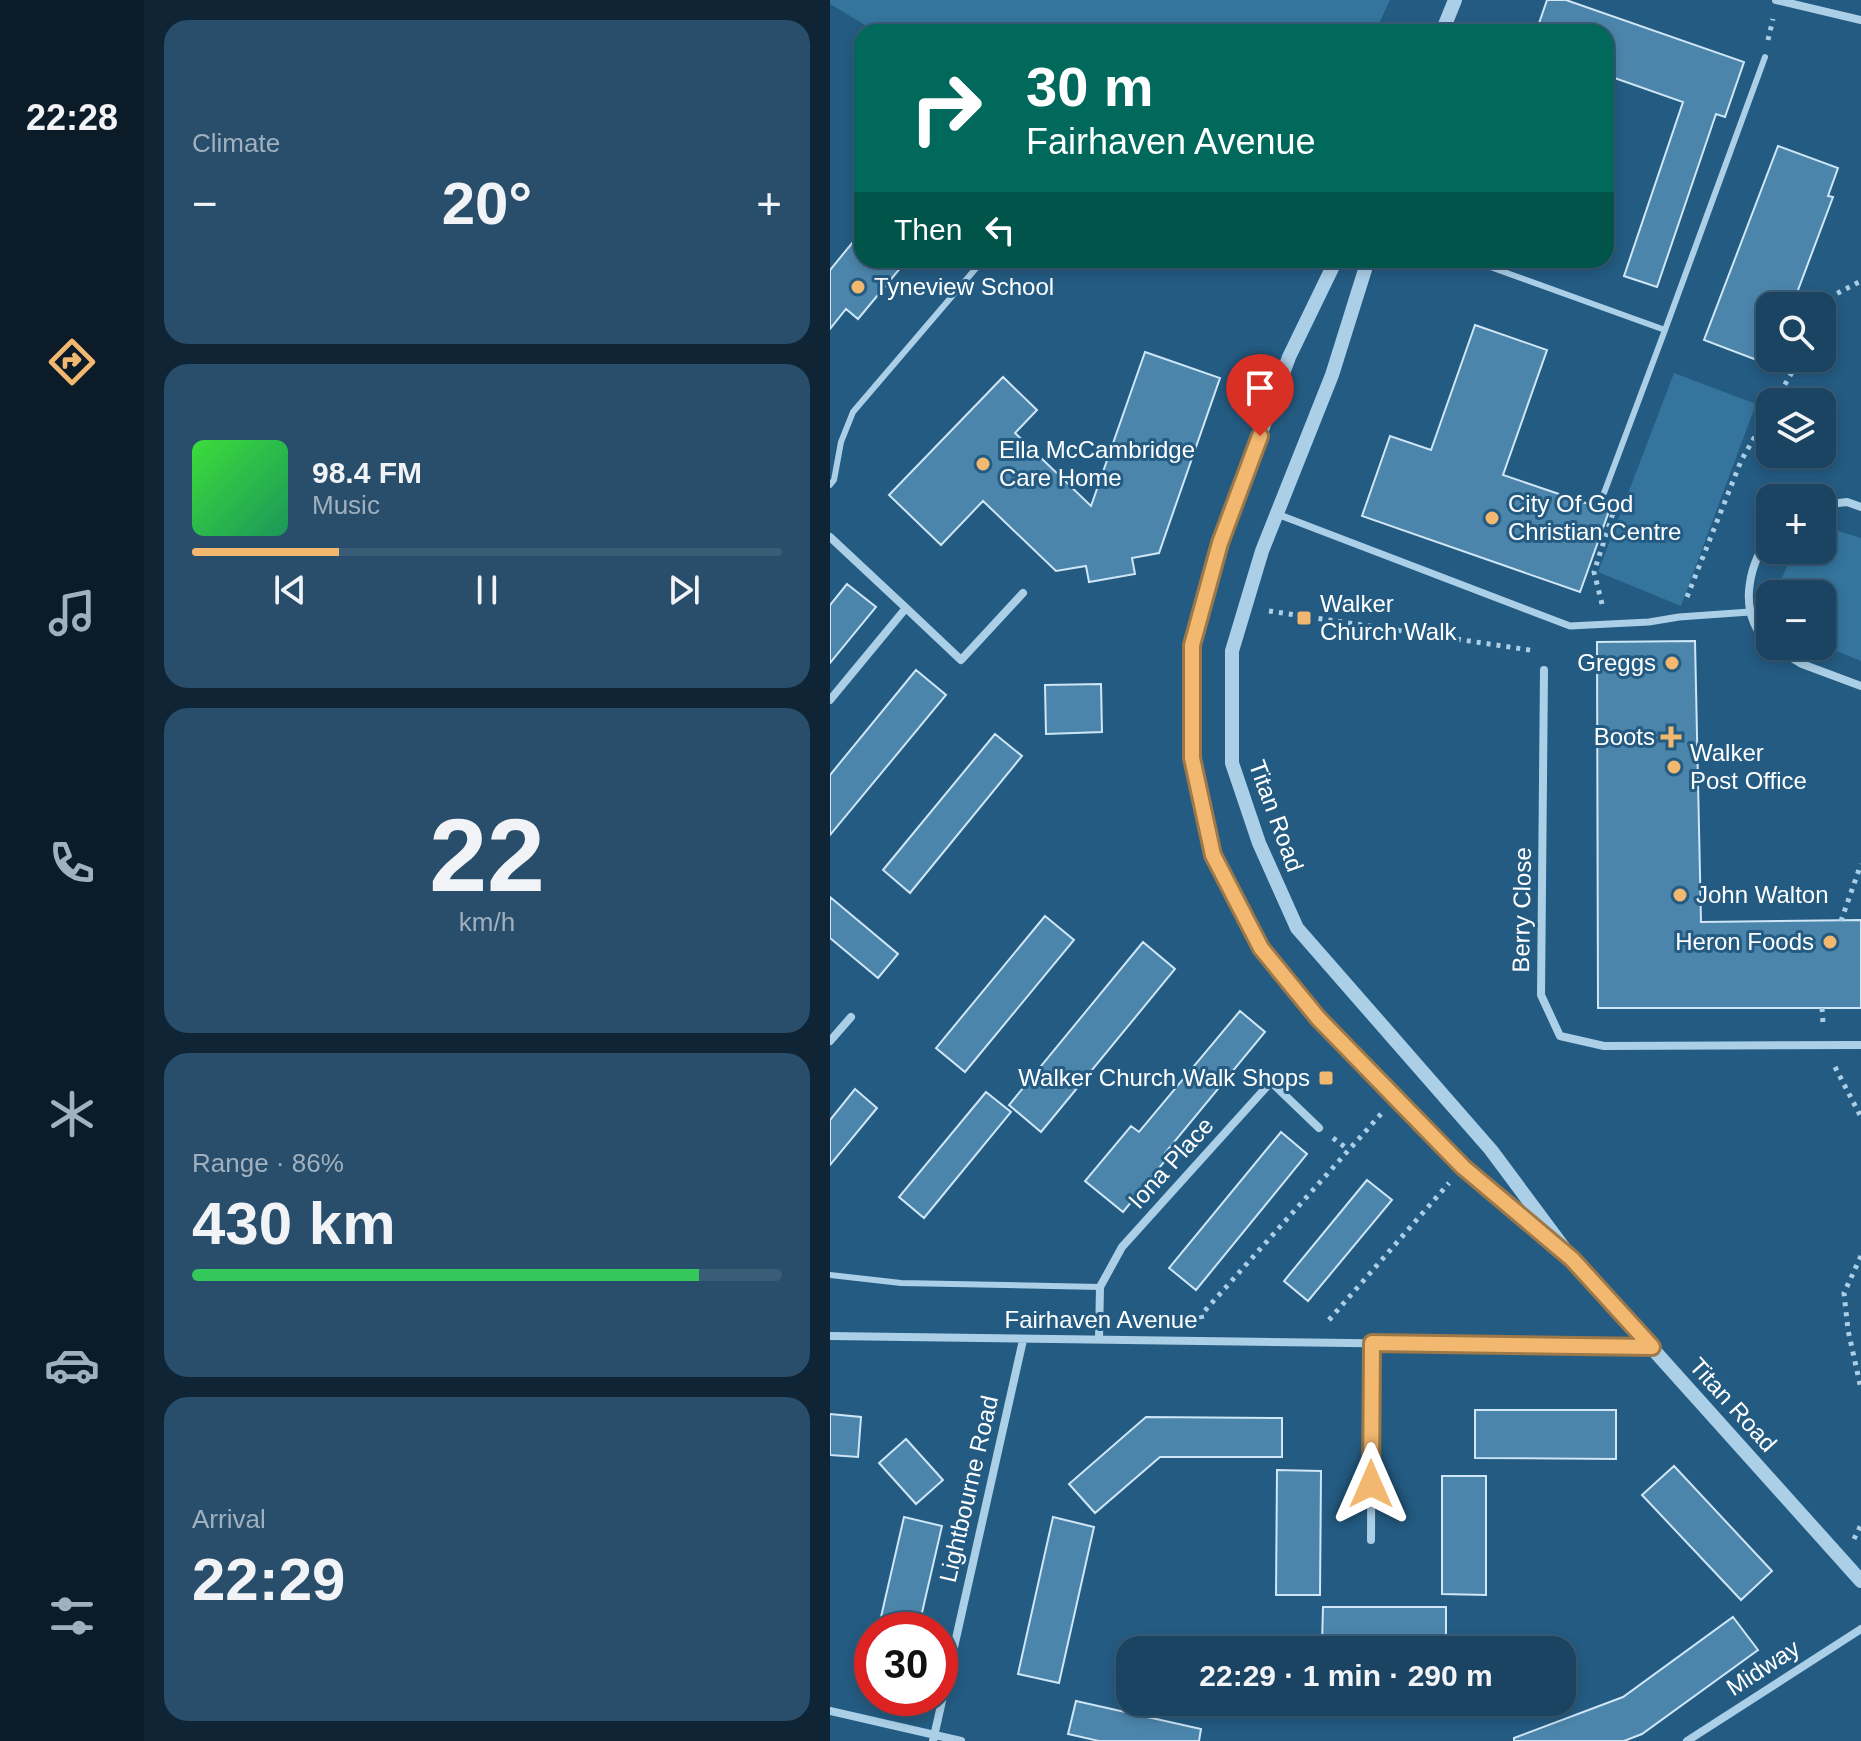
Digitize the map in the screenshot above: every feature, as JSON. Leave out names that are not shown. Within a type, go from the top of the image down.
[{"type":"street","points":[[1445,24],[1455,0]]},
{"type":"street","points":[[1777,0],[1861,20]]},
{"type":"street","name":"Titan Road","points":[[1332,268],[1289,357],[1220,543],[1192,645],[1192,758],[1213,855],[1261,948],[1318,1018],[1463,1167],[1572,1259]]},
{"type":"street","name":"Titan Road","points":[[1365,268],[1332,375],[1262,551],[1232,651],[1232,763],[1259,843],[1297,928],[1491,1150],[1572,1259],[1861,1581]]},
{"type":"street","points":[[1836,503],[1847,502],[1861,507]]},
{"type":"street","points":[[1276,514],[1570,626],[1750,612]]},
{"type":"street","points":[[830,537],[961,660],[1023,593]]},
{"type":"street","points":[[1756,564],[1748,591],[1750,612],[1756,627]]},
{"type":"street","points":[[830,700],[906,608]]},
{"type":"street","points":[[1795,660],[1861,686]]},
{"type":"street","name":"Berry Close","points":[[1544,670],[1541,995],[1560,1036],[1604,1046],[1861,1045]]},
{"type":"street","points":[[830,1041],[851,1017]]},
{"type":"street","name":"Iona Place","points":[[1099,1339],[1100,1287],[1122,1247],[1271,1082],[1319,1128]]},
{"type":"street","name":"Fairhaven Avenue","points":[[830,1336],[1652,1347]]},
{"type":"street","name":"Lightbourne Road","points":[[934,1738],[1023,1340]]},
{"type":"street","points":[[1371,1540],[1372,1343]]},
{"type":"street","name":"Midway","points":[[1687,1741],[1861,1629]]},
{"type":"street","points":[[830,1711],[934,1738],[961,1741]]},
{"type":"lane","points":[[1604,493],[1765,57]]},
{"type":"lane","points":[[830,485],[834,480],[841,442],[853,412],[976,268]]},
{"type":"lane","points":[[1493,268],[1665,330]]},
{"type":"lane","points":[[830,1275],[901,1283],[1100,1287]]},
{"type":"path","points":[[1765,57],[1777,0]]},
{"type":"path","points":[[1836,294],[1861,281]]},
{"type":"path","points":[[1679,617],[1741,461],[1756,435]]},
{"type":"path","points":[[1604,493],[1618,499],[1594,572],[1607,624]]},
{"type":"path","points":[[1245,608],[1545,652],[1544,670]]},
{"type":"path","points":[[1841,921],[1861,864]]},
{"type":"path","points":[[1824,1045],[1861,1117]]},
{"type":"path","points":[[1202,1340],[1201,1315],[1395,1098]]},
{"type":"path","points":[[1310,1342],[1463,1167]]},
{"type":"path","points":[[1861,1256],[1844,1293],[1848,1330],[1861,1389]]},
{"type":"shaded area","points":[[830,0],[1390,0],[1379,24],[864,24],[830,4]]},
{"type":"shaded area","points":[[1674,373],[1756,404],[1681,606],[1598,572]]},
{"type":"shaded area","points":[[1836,532],[1861,538],[1861,661],[1836,651],[1836,580],[1781,580],[1788,564],[1836,564]]},
{"type":"building","points":[[1547,0],[1566,0],[1744,62],[1725,117],[1716,114],[1657,287],[1624,276],[1683,102],[1614,78],[1614,24],[1539,24]]},
{"type":"building","points":[[1778,146],[1838,168],[1828,196],[1833,197],[1797,292],[1756,292],[1756,360],[1704,340]]},
{"type":"building","name":"Tyneview School","points":[[854,241],[854,268],[900,268],[858,319],[846,309],[830,329],[830,270]]},
{"type":"building","points":[[1475,325],[1547,350],[1503,475],[1609,511],[1580,592],[1362,516],[1390,436],[1431,450]]},
{"type":"building","name":"Ella McCambridge Care Home","points":[[1145,352],[1220,378],[1159,553],[1132,558],[1135,574],[1089,582],[1086,566],[1056,571],[983,501],[941,545],[889,495],[1003,377],[1037,410],[1015,433],[1091,506]]},
{"type":"building","points":[[847,584],[876,607],[830,663],[830,605]]},
{"type":"building","points":[[1695,641],[1701,922],[1861,920],[1861,1008],[1598,1008],[1597,642]]},
{"type":"building","points":[[916,670],[946,695],[830,835],[830,775]]},
{"type":"building","points":[[1101,684],[1102,732],[1046,734],[1045,685]]},
{"type":"building","points":[[995,734],[1022,756],[910,893],[883,870]]},
{"type":"building","points":[[830,897],[898,954],[878,978],[830,938]]},
{"type":"building","points":[[1045,916],[1074,940],[965,1072],[936,1048]]},
{"type":"building","points":[[1143,942],[1175,969],[1041,1132],[1009,1105]]},
{"type":"building","points":[[1240,1011],[1265,1032],[1165,1153],[1169,1156],[1123,1212],[1085,1181],[1131,1126],[1139,1132]]},
{"type":"building","points":[[855,1089],[877,1108],[830,1165],[830,1120]]},
{"type":"building","points":[[986,1092],[1011,1112],[924,1218],[899,1197]]},
{"type":"building","points":[[1281,1132],[1307,1154],[1196,1290],[1169,1268]]},
{"type":"building","points":[[1367,1180],[1392,1200],[1308,1301],[1284,1281]]},
{"type":"building","points":[[1475,1410],[1616,1410],[1616,1459],[1475,1458]]},
{"type":"building","points":[[830,1414],[861,1417],[858,1457],[830,1455]]},
{"type":"building","points":[[1146,1417],[1282,1418],[1282,1457],[1160,1457],[1095,1513],[1069,1484]]},
{"type":"building","points":[[906,1439],[943,1480],[916,1504],[879,1463]]},
{"type":"building","points":[[1674,1466],[1772,1571],[1741,1600],[1642,1495]]},
{"type":"building","points":[[1277,1470],[1321,1471],[1320,1595],[1276,1595]]},
{"type":"building","points":[[1442,1476],[1486,1476],[1486,1595],[1442,1594]]},
{"type":"building","points":[[904,1517],[942,1526],[922,1612],[882,1612]]},
{"type":"building","points":[[1053,1517],[1094,1527],[1059,1683],[1018,1674]]},
{"type":"building","points":[[1323,1607],[1446,1607],[1446,1636],[1322,1636]]},
{"type":"building","points":[[1733,1617],[1758,1650],[1642,1734],[1624,1741],[1514,1741],[1514,1738],[1623,1697]]},
{"type":"building","points":[[1076,1701],[1116,1710],[1116,1716],[1143,1716],[1201,1729],[1199,1741],[1099,1741],[1068,1734]]},
{"type":"place","name":"Tyneview School","points":[[858,287]]},
{"type":"place","name":"Ella McCambridge Care Home","points":[[983,464]]},
{"type":"place","name":"City Of God Christian Centre","points":[[1492,518]]},
{"type":"place","name":"Walker Church Walk","points":[[1304,618]]},
{"type":"place","name":"Greggs","points":[[1672,663]]},
{"type":"place","name":"Boots","points":[[1671,737]]},
{"type":"place","name":"Walker Post Office","points":[[1674,767]]},
{"type":"place","name":"John Walton","points":[[1680,895]]},
{"type":"place","name":"Heron Foods","points":[[1830,942]]},
{"type":"place","name":"Walker Church Walk Shops","points":[[1326,1078]]},
{"type":"route","points":[[1260,436],[1220,543],[1192,645],[1192,758],[1213,855],[1261,948],[1318,1018],[1463,1167],[1572,1259],[1652,1347],[1372,1343],[1371,1484]]}]
